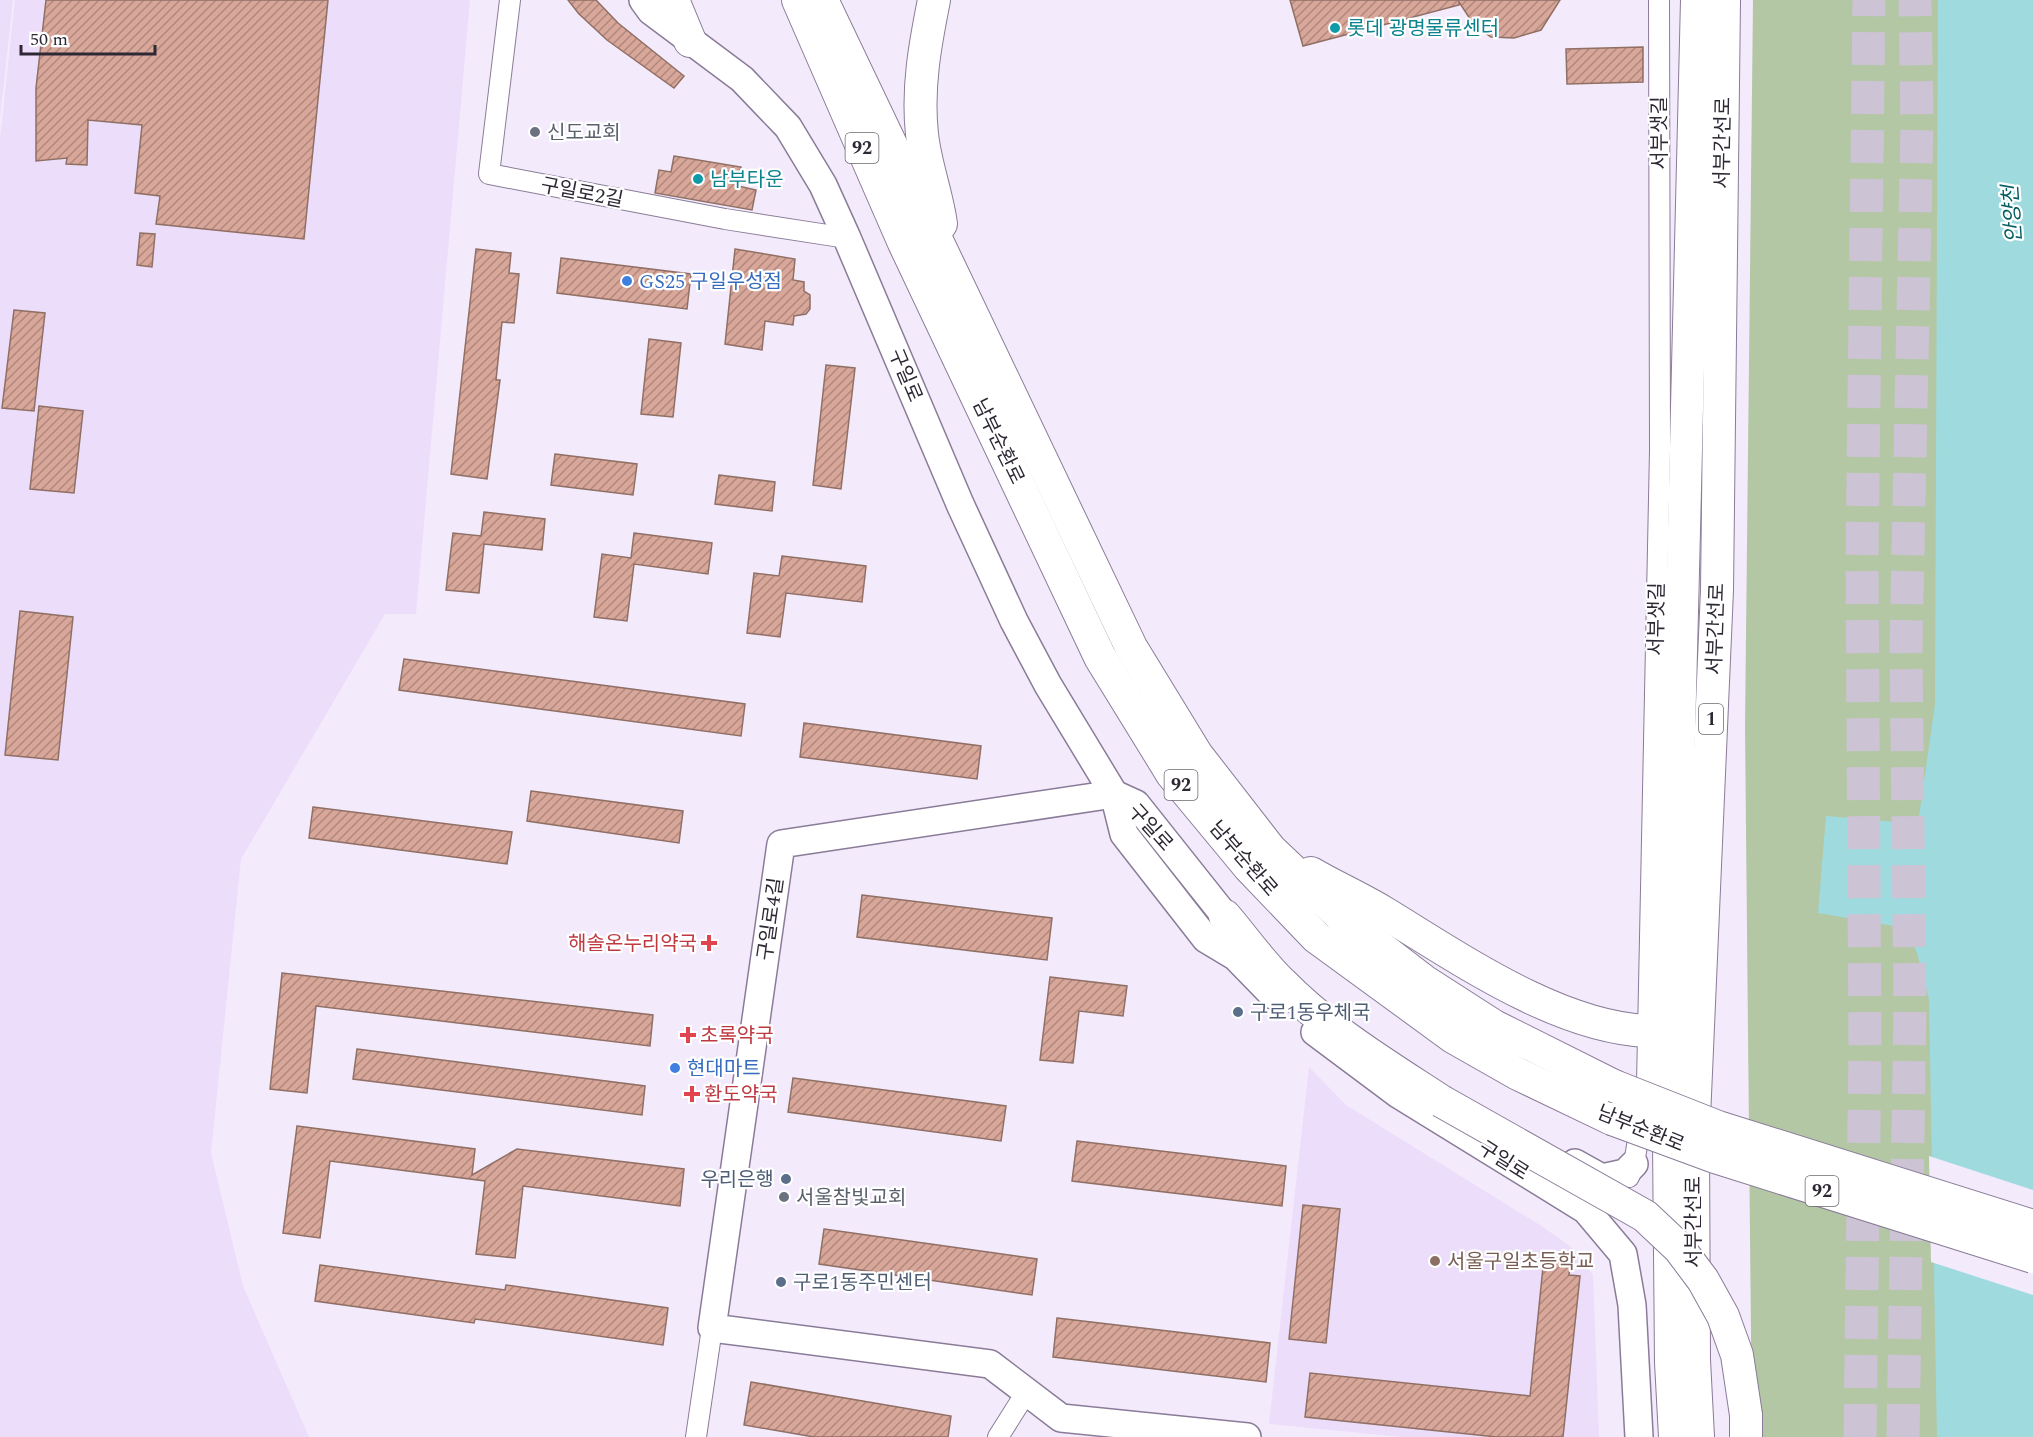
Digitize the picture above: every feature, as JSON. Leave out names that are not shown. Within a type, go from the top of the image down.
[{"type":"main road","name":"구일로","points":[[643,0],[651,11],[742,79],[788,127],[823,185],[960,504],[1014,621],[1047,685],[1114,794],[1124,834],[1206,939],[1236,957],[1268,991],[1349,1060],[1398,1094],[1586,1210],[1623,1254]]},
{"type":"main road","points":[[672,0],[690,40]]},
{"type":"main road","points":[[778,0],[804,54],[840,101]]},
{"type":"main road","name":"남부순환로","points":[[798,0],[840,101],[904,243],[1100,657],[1172,774],[1249,867],[1317,937],[1453,1036],[1518,1074],[1612,1119],[1715,1157],[2033,1257]]},
{"type":"main road","name":"남부순환로","points":[[822,0],[1131,647],[1197,755],[1270,849],[1346,921],[1424,981],[1494,1026],[1614,1086],[1718,1127],[2033,1226]]},
{"type":"main road","points":[[934,0],[922,66],[920,103],[922,136],[938,201],[945,255]]},
{"type":"main road","name":"서부간선로","points":[[1675,1437],[1671,1362],[1669,1141],[1697,0]]},
{"type":"main road","name":"서부간선로","points":[[1698,1437],[1694,1360],[1693,1141],[1717,590],[1724,0]]},
{"type":"main road","name":"구일로","points":[[1114,794],[1136,804],[1225,916],[1236,957]]},
{"type":"main road","name":"구일로4길","points":[[712,1328],[781,844],[1114,794]]},
{"type":"main road","points":[[1270,849],[1518,993],[1617,1029],[1647,1031]]},
{"type":"main road","points":[[1225,916],[1281,983],[1322,1019],[1366,1052],[1441,1101],[1645,1216],[1679,1248],[1703,1280],[1723,1316],[1737,1355],[1746,1426]]},
{"type":"main road","points":[[1225,916],[1340,1016],[1380,1047],[1450,1093],[1602,1178],[1615,1177],[1634,1164]]},
{"type":"main road","points":[[1619,1197],[1623,1254],[1632,1305],[1639,1437]]},
{"type":"main road","points":[[712,1328],[990,1364],[1061,1418],[1247,1437]]},
{"type":"street","name":"구일로2길","points":[[510,0],[489,174],[725,219],[847,238]]},
{"type":"street","name":"서부샛길","points":[[1619,1197],[1634,1164],[1647,1084],[1660,450],[1659,0]]},
{"type":"street","points":[[1586,1210],[1603,1209],[1619,1197]]},
{"type":"street","points":[[696,1437],[712,1328]]},
{"type":"street","points":[[998,1437],[1027,1391]]},
{"type":"shaded area","points":[[0,0],[13,0],[0,118]]},
{"type":"shaded area","points":[[15,0],[470,0],[416,614],[385,614],[241,859],[211,1153],[243,1286],[309,1437],[0,1437],[0,139]]},
{"type":"shaded area","points":[[1753,0],[2033,0],[2033,1437],[1752,1437],[1745,727]]},
{"type":"shaded area","name":"서울구일초등학교","points":[[1309,1067],[1346,1105],[1543,1227],[1571,1247],[1593,1275],[1599,1437],[1401,1437],[1269,1424]]},
{"type":"water","name":"안양천","points":[[1938,0],[2033,0],[2033,1437],[1937,1437],[1929,999],[1917,953],[1906,928],[1818,913],[1826,816],[1918,824],[1935,704]]},
{"type":"pier","points":[[1929,1156],[2033,1190],[2033,1295],[1931,1262]]},
{"type":"building","points":[[46,0],[328,0],[304,239],[156,224],[160,196],[135,193],[142,125],[88,120],[87,165],[66,164],[67,158],[36,161],[36,88]]},
{"type":"building","points":[[568,0],[596,0],[618,23],[684,76],[674,88],[607,40],[579,14]]},
{"type":"building","points":[[1290,0],[1560,0],[1541,30],[1514,38],[1491,37],[1474,25],[1459,2],[1459,5],[1303,46]]},
{"type":"building","points":[[1643,47],[1643,82],[1567,84],[1566,49]]},
{"type":"building","name":"남부타운","points":[[674,156],[741,167],[738,186],[756,190],[752,210],[655,193],[659,170],[671,172]]},
{"type":"building","points":[[140,233],[155,234],[152,267],[137,265]]},
{"type":"building","points":[[476,249],[511,253],[509,273],[519,274],[514,323],[502,322],[496,380],[500,380],[487,479],[451,474]]},
{"type":"building","points":[[735,249],[795,259],[793,280],[804,282],[804,291],[810,295],[810,309],[806,314],[794,316],[793,325],[765,321],[762,350],[725,344]]},
{"type":"building","points":[[561,258],[691,274],[687,309],[557,293]]},
{"type":"building","points":[[14,310],[45,313],[34,411],[2,408]]},
{"type":"building","points":[[649,339],[681,343],[673,417],[641,414]]},
{"type":"building","points":[[826,365],[855,368],[841,489],[813,485]]},
{"type":"building","points":[[39,406],[83,411],[74,493],[30,489]]},
{"type":"building","points":[[555,454],[637,464],[633,495],[551,485]]},
{"type":"building","points":[[719,475],[775,482],[772,511],[715,504]]},
{"type":"building","points":[[484,512],[545,519],[542,550],[484,544],[479,593],[446,590],[453,533],[481,536]]},
{"type":"building","points":[[634,533],[712,543],[708,574],[634,564],[627,621],[594,617],[602,554],[631,558]]},
{"type":"building","points":[[782,556],[866,566],[862,602],[786,593],[780,637],[747,633],[754,573],[779,576]]},
{"type":"building","points":[[20,611],[73,617],[58,760],[5,755]]},
{"type":"building","points":[[404,659],[745,704],[741,736],[399,690]]},
{"type":"building","points":[[804,723],[981,746],[977,779],[800,757]]},
{"type":"building","points":[[531,791],[683,811],[679,843],[527,821]]},
{"type":"building","points":[[313,807],[512,832],[507,864],[309,838]]},
{"type":"building","points":[[862,895],[1052,918],[1047,960],[857,937]]},
{"type":"building","points":[[282,973],[653,1015],[650,1046],[316,1006],[307,1093],[270,1089]]},
{"type":"building","points":[[1050,977],[1127,986],[1123,1016],[1079,1011],[1073,1063],[1040,1060]]},
{"type":"building","points":[[357,1049],[645,1086],[642,1115],[353,1079]]},
{"type":"building","points":[[793,1078],[1006,1106],[1001,1141],[788,1112]]},
{"type":"building","points":[[297,1126],[475,1149],[472,1175],[517,1149],[684,1169],[680,1206],[523,1186],[515,1258],[476,1254],[485,1181],[330,1161],[320,1238],[283,1233]]},
{"type":"building","points":[[1077,1141],[1286,1166],[1282,1206],[1072,1181]]},
{"type":"building","points":[[1303,1205],[1340,1209],[1326,1343],[1289,1339]]},
{"type":"building","points":[[824,1229],[1037,1259],[1032,1295],[819,1264]]},
{"type":"building","points":[[1544,1257],[1571,1260],[1569,1275],[1580,1276],[1563,1437],[1497,1437],[1305,1417],[1310,1373],[1530,1396]]},
{"type":"building","points":[[320,1265],[505,1290],[506,1285],[668,1308],[663,1345],[475,1319],[474,1323],[315,1301]]},
{"type":"building","points":[[1057,1318],[1270,1343],[1266,1382],[1053,1357]]},
{"type":"building","points":[[751,1382],[951,1416],[948,1437],[814,1437],[744,1425]]},
{"type":"tunnel","points":[[1860,1437],[1865,1047],[1862,558],[1869,0]]},
{"type":"tunnel","points":[[1903,1437],[1910,1008],[1906,647],[1917,122],[1915,0]]},
{"type":"place","name":"롯데 광명물류센터","points":[[1335,28]]},
{"type":"place","name":"신도교회","points":[[535,132]]},
{"type":"place","name":"남부타운","points":[[698,179]]},
{"type":"place","name":"GS25 구일우성점","points":[[627,281]]},
{"type":"place","name":"해솔온누리약국","points":[[709,943]]},
{"type":"place","name":"구로1동우체국","points":[[1238,1012]]},
{"type":"place","name":"초록약국","points":[[688,1035]]},
{"type":"place","name":"현대마트","points":[[675,1068]]},
{"type":"place","name":"환도약국","points":[[692,1094]]},
{"type":"place","name":"우리은행","points":[[786,1179]]},
{"type":"place","name":"서울참빛교회","points":[[784,1197]]},
{"type":"place","name":"서울구일초등학교","points":[[1435,1261]]},
{"type":"place","name":"구로1동주민센터","points":[[781,1282]]}]
